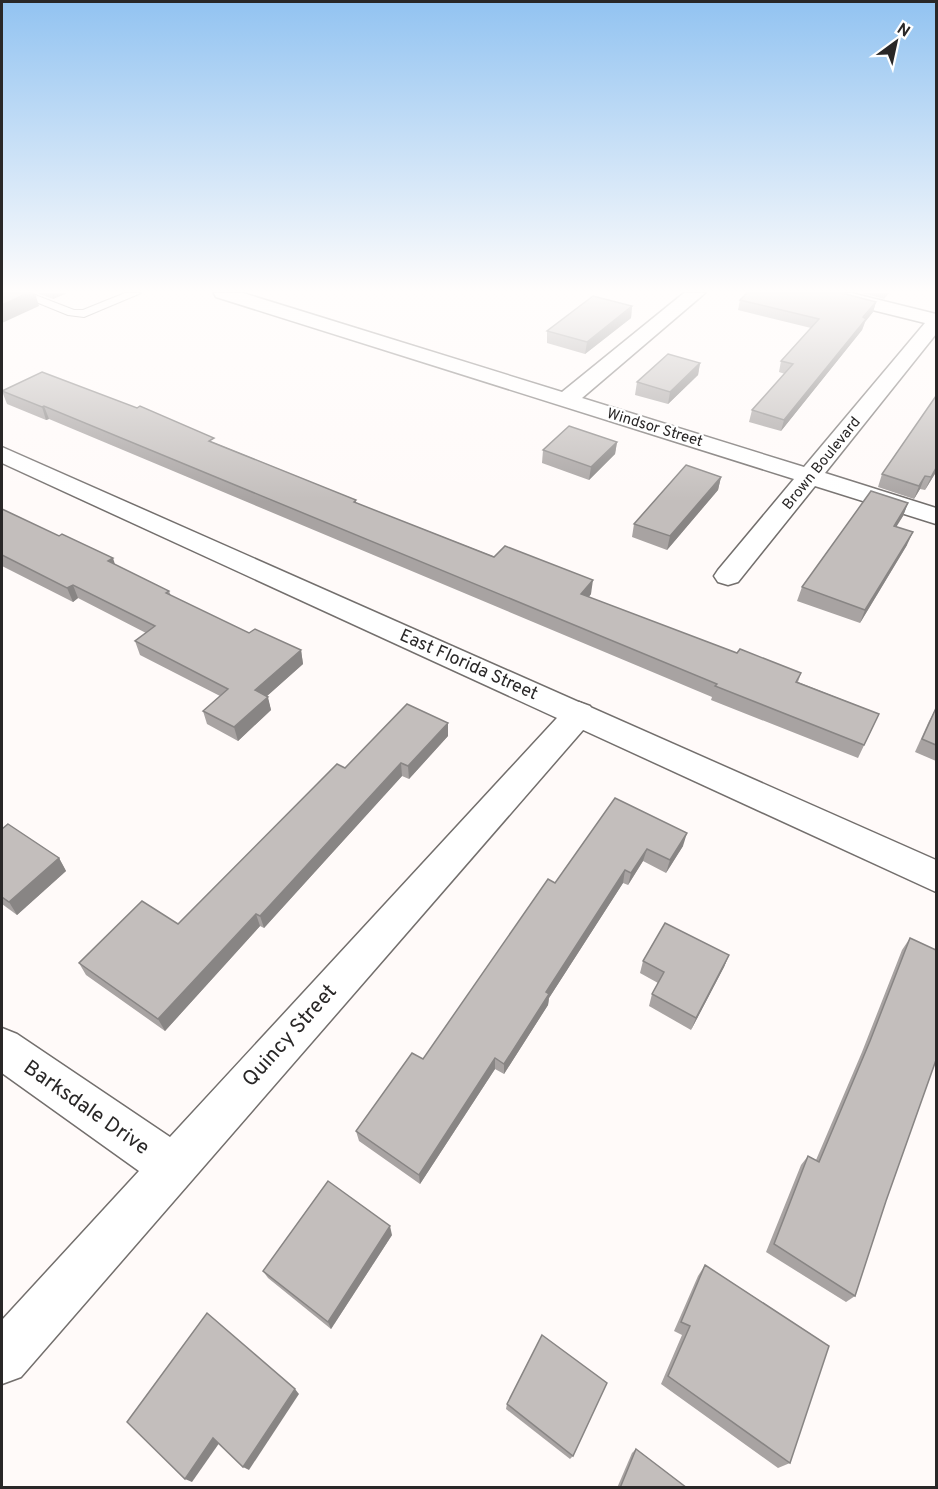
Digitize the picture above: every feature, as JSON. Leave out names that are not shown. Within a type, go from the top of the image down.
[{"type":"street","name":"Windsor Street","points":[[446,362],[812,475],[936,516]]},
{"type":"street","points":[[566,400],[612,362]]},
{"type":"street","name":"Brown Boulevard","points":[[728,576],[903,362]]},
{"type":"street","name":"East Florida Street","points":[[2,454],[936,877]]},
{"type":"street","name":"Quincy Street","points":[[2,1358],[579,714]]},
{"type":"street","name":"Barksdale Drive","points":[[2,1048],[172,1166]]},
{"type":"building","points":[[659,362],[700,363],[670,392],[637,382]]},
{"type":"building","points":[[787,362],[831,362],[784,420],[752,410],[793,364]]},
{"type":"building","points":[[42,372],[137,408],[140,406],[214,438],[209,441],[356,500],[354,502],[494,557],[505,546],[593,580],[581,594],[737,653],[740,649],[801,673],[796,682],[879,714],[864,745],[715,686],[717,684],[44,406],[2,391]]},
{"type":"building","points":[[936,396],[936,468],[931,477],[925,476],[919,486],[882,474]]},
{"type":"building","points":[[569,426],[617,442],[591,467],[543,450]]},
{"type":"building","points":[[686,465],[721,477],[670,536],[634,524]]},
{"type":"building","points":[[871,491],[908,503],[894,526],[913,532],[865,610],[802,587]]},
{"type":"building","points":[[2,509],[113,558],[108,561],[169,591],[166,593],[249,633],[255,629],[301,650],[255,690],[268,697],[234,727],[203,711],[228,689],[135,641],[155,626],[73,585],[67,588],[2,555]]},
{"type":"building","points":[[407,704],[448,723],[408,766],[401,763],[260,916],[256,914],[158,1019],[79,963],[142,901],[178,924],[337,764],[345,768]]},
{"type":"building","points":[[936,708],[936,745],[922,739]]},
{"type":"building","points":[[615,798],[687,833],[670,860],[647,849],[631,873],[625,870],[546,992],[549,994],[504,1064],[495,1058],[419,1175],[356,1131],[412,1053],[423,1059],[548,879],[555,883]]},
{"type":"building","points":[[8,824],[59,858],[9,902],[2,897],[2,829]]},
{"type":"building","points":[[665,923],[729,955],[696,1018],[652,994],[664,972],[643,961]]},
{"type":"building","points":[[910,938],[936,950],[936,1060],[855,1296],[774,1244],[808,1156],[819,1162]]},
{"type":"building","points":[[328,1181],[390,1226],[328,1322],[263,1271]]},
{"type":"building","points":[[705,1265],[829,1346],[790,1463],[668,1376],[690,1326],[681,1322]]},
{"type":"building","points":[[207,1313],[295,1389],[243,1467],[213,1438],[185,1479],[127,1422]]},
{"type":"building","points":[[542,1335],[607,1383],[573,1456],[507,1404]]},
{"type":"building","points":[[636,1449],[687,1488],[620,1488]]}]
